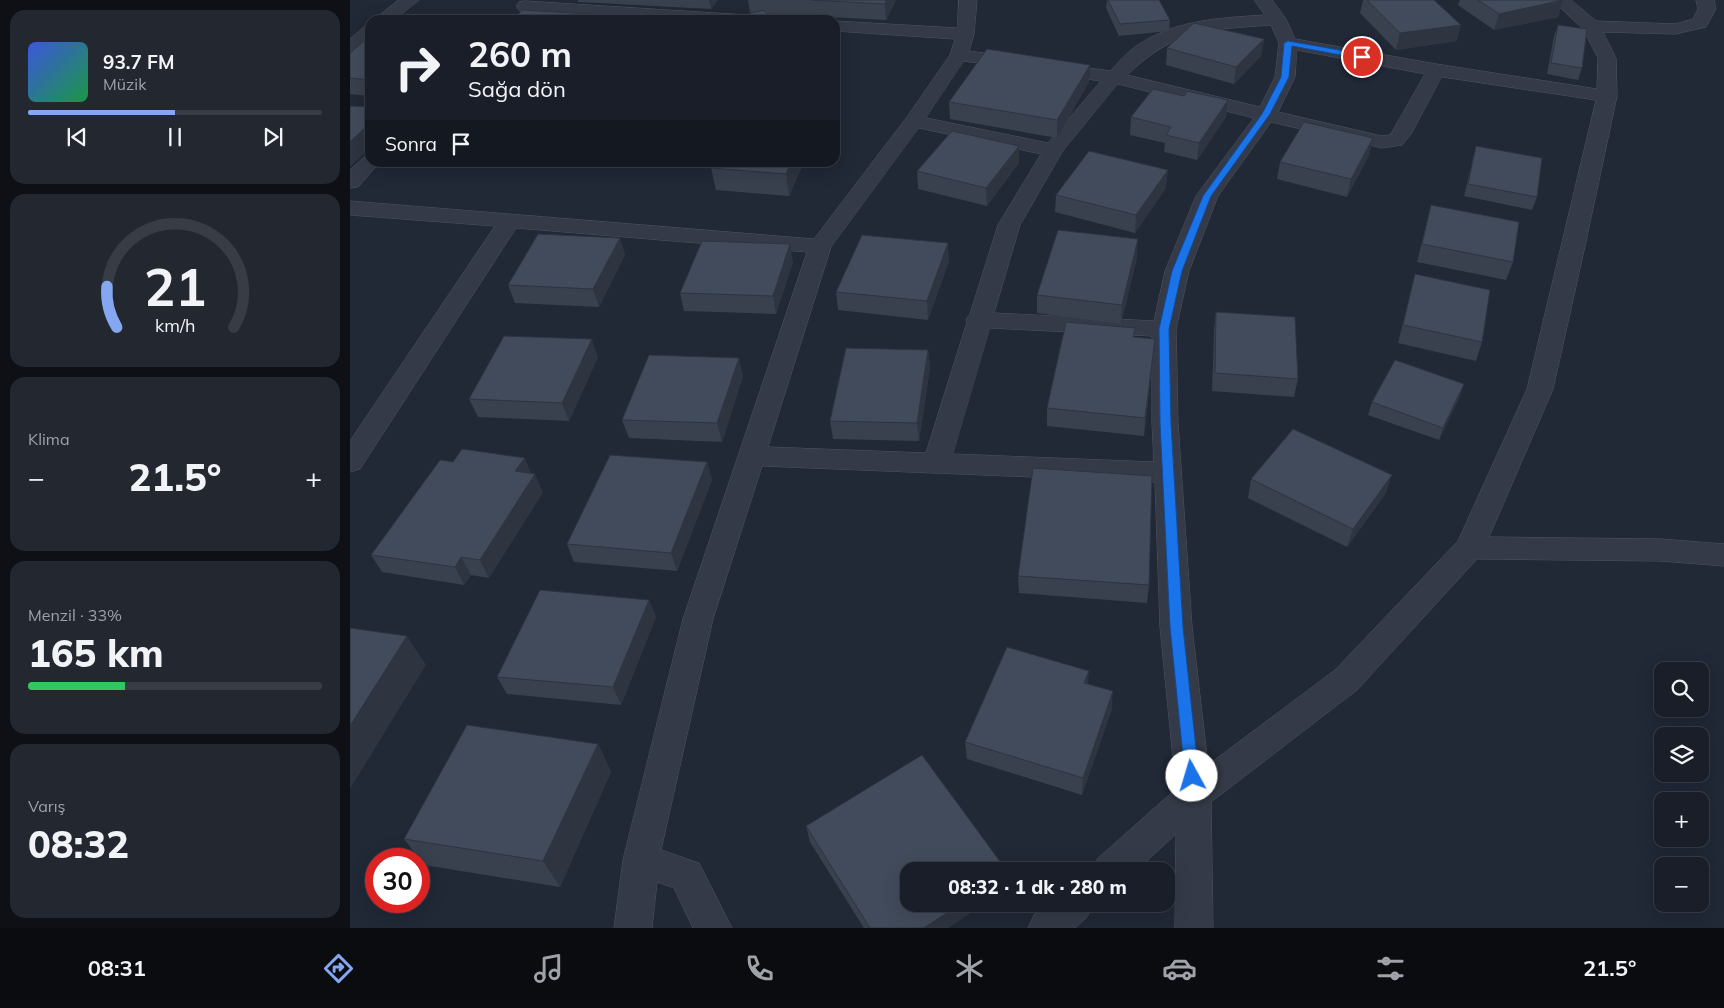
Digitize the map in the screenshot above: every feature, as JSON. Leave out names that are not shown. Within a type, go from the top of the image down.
[{"type":"street","points":[[390,15],[410,0]]},
{"type":"street","points":[[633,928],[640,860],[698,620],[820,246],[914,121],[962,44],[968,0]]},
{"type":"street","points":[[1120,862],[1194,795],[1346,680],[1470,548],[1540,390],[1607,96],[1607,58],[1591,26],[1561,0]]},
{"type":"street","points":[[1591,26],[1675,29],[1700,23],[1707,8],[1704,0]]},
{"type":"street","points":[[515,15],[525,3],[682,15]]},
{"type":"street","points":[[936,464],[1008,225],[1053,150],[1114,77],[1139,52],[1166,37],[1190,28],[1270,10],[1288,43],[1285,77],[1266,114],[1207,196],[1177,271],[1164,329],[1165,423],[1176,627],[1194,795],[1194,928]]},
{"type":"street","points":[[840,27],[962,44],[1114,77],[1382,142],[1395,141],[1401,134],[1436,70]]},
{"type":"street","points":[[350,48],[365,35]]},
{"type":"street","points":[[1288,43],[1436,70],[1607,96]]},
{"type":"street","points":[[914,121],[1053,150]]},
{"type":"street","points":[[350,182],[365,167]]},
{"type":"street","points":[[350,208],[820,246]]},
{"type":"street","points":[[350,462],[510,220]]},
{"type":"street","points":[[978,320],[1164,329]]},
{"type":"street","points":[[751,456],[1169,473]]},
{"type":"street","points":[[1470,548],[1661,550],[1724,555]]},
{"type":"street","points":[[640,860],[686,875],[713,928]]},
{"type":"street","points":[[1047,928],[1065,912]]},
{"type":"building","points":[[811,0],[886,0],[885,4]]},
{"type":"building","points":[[1108,0],[1159,0],[1170,20],[1120,24]]},
{"type":"building","points":[[1367,0],[1434,0],[1461,25],[1400,33]]},
{"type":"building","points":[[1478,0],[1563,0],[1499,14]]},
{"type":"building","points":[[522,10],[607,15],[518,15]]},
{"type":"building","points":[[763,10],[769,15],[744,15]]},
{"type":"building","points":[[1194,23],[1264,39],[1236,67],[1167,48]]},
{"type":"building","points":[[1558,25],[1587,29],[1582,68],[1551,63]]},
{"type":"building","points":[[365,40],[365,80],[350,78],[350,53]]},
{"type":"building","points":[[987,49],[1090,65],[1057,120],[949,102]]},
{"type":"building","points":[[1153,89],[1184,96],[1187,91],[1228,100],[1199,143],[1166,135],[1171,127],[1131,117]]},
{"type":"building","points":[[350,106],[365,107],[365,128],[350,142]]},
{"type":"building","points":[[1304,122],[1373,138],[1351,179],[1280,162]]},
{"type":"building","points":[[952,131],[1019,146],[986,188],[917,171]]},
{"type":"building","points":[[1476,146],[1542,158],[1537,197],[1468,184]]},
{"type":"building","points":[[1089,151],[1168,170],[1136,215],[1056,195]]},
{"type":"building","points":[[712,167],[789,167],[786,174]]},
{"type":"building","points":[[1431,205],[1519,222],[1513,262],[1422,244]]},
{"type":"building","points":[[1058,230],[1138,239],[1122,305],[1037,295]]},
{"type":"building","points":[[538,234],[620,238],[593,289],[508,285]]},
{"type":"building","points":[[862,235],[948,243],[927,301],[836,292]]},
{"type":"building","points":[[702,241],[790,244],[773,296],[680,293]]},
{"type":"building","points":[[1415,274],[1490,290],[1482,342],[1403,325]]},
{"type":"building","points":[[1216,312],[1295,317],[1298,379],[1215,373]]},
{"type":"building","points":[[1066,322],[1135,328],[1133,337],[1155,339],[1145,418],[1047,408]]},
{"type":"building","points":[[504,336],[592,339],[562,403],[469,399]]},
{"type":"building","points":[[846,348],[928,350],[917,423],[830,421]]},
{"type":"building","points":[[649,355],[739,358],[717,423],[622,420]]},
{"type":"building","points":[[1395,360],[1464,384],[1443,428],[1372,402]]},
{"type":"building","points":[[1293,429],[1392,475],[1353,529],[1251,479]]},
{"type":"building","points":[[462,449],[525,458],[515,471],[535,474],[480,560],[461,557],[455,567],[371,555],[440,460],[453,462]]},
{"type":"building","points":[[610,455],[707,462],[671,553],[567,544]]},
{"type":"building","points":[[1033,468],[1152,476],[1149,585],[1018,576]]},
{"type":"building","points":[[540,590],[649,600],[613,687],[497,677]]},
{"type":"building","points":[[350,628],[407,636],[350,726]]},
{"type":"building","points":[[1007,647],[1089,671],[1084,683],[1113,691],[1083,778],[965,742]]},
{"type":"building","points":[[467,725],[598,744],[543,861],[404,839]]},
{"type":"building","points":[[922,755],[1000,862],[900,862],[900,912],[948,912],[924,928],[870,928],[806,826]]},
{"type":"route","points":[[1192,776],[1176,627],[1165,423],[1164,329],[1177,271],[1207,196],[1266,114],[1285,77],[1288,43],[1362,57]]}]
